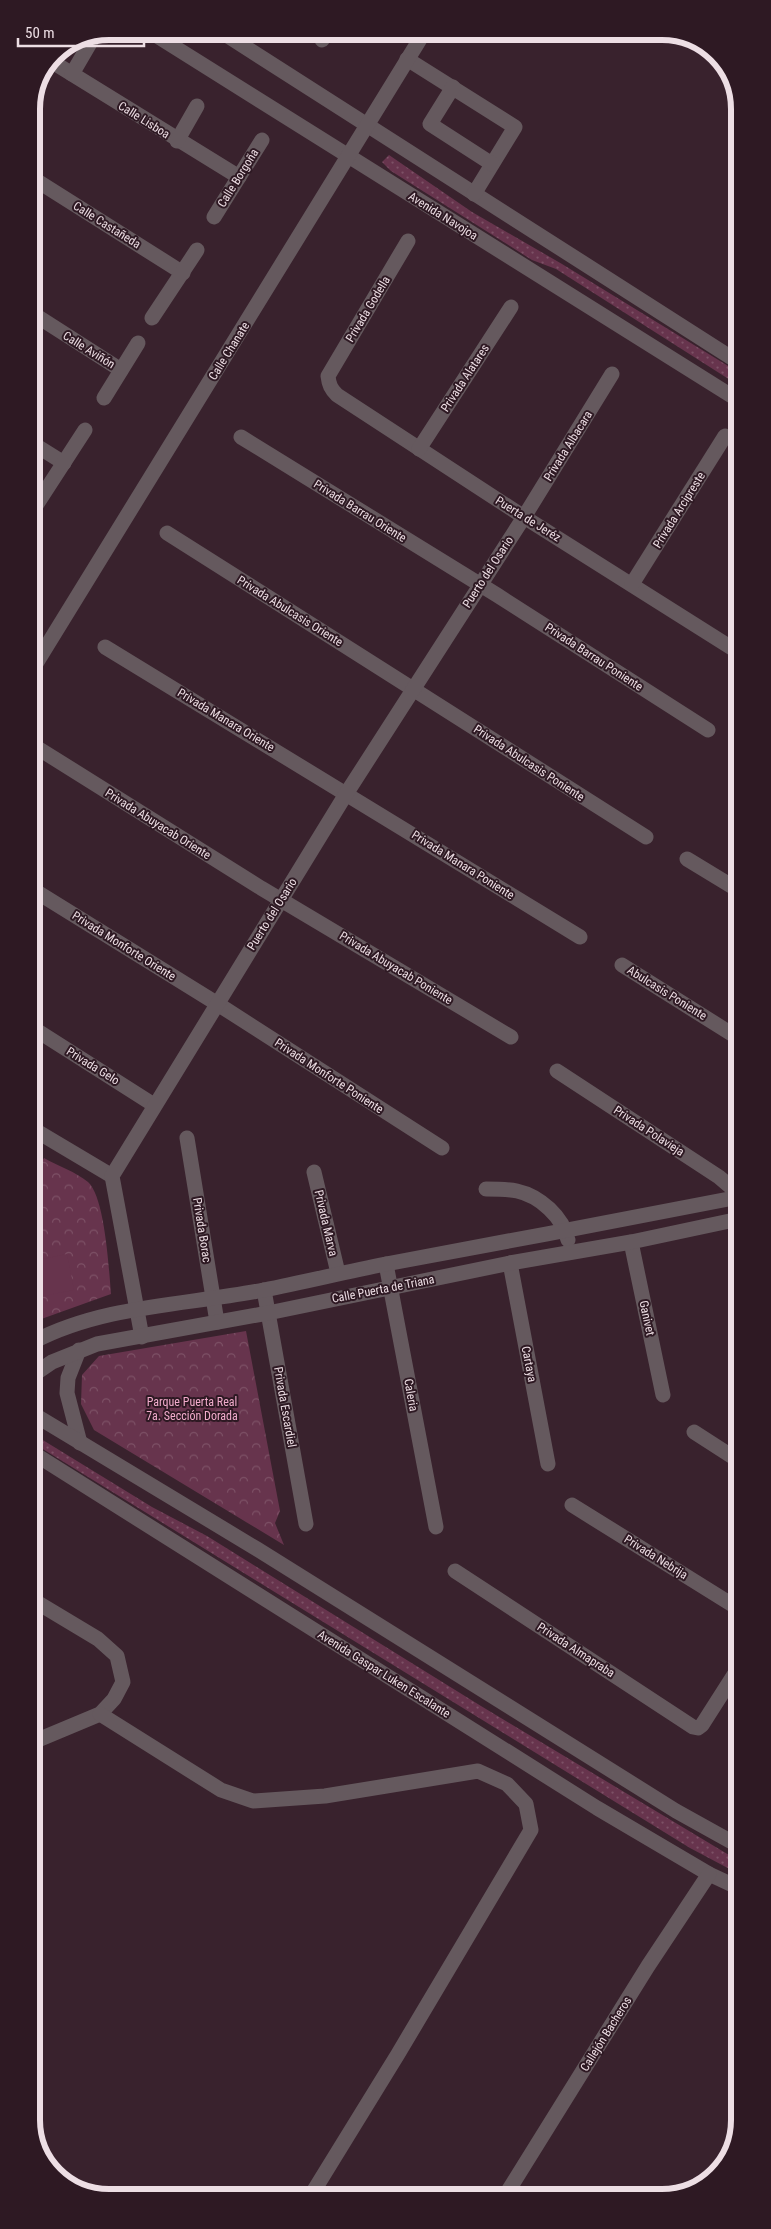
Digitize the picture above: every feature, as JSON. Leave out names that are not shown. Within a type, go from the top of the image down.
[{"type":"street","name":"Avenida Navojoa","points":[[163,40],[731,396]]},
{"type":"street","points":[[234,40],[731,358]]},
{"type":"street","name":"Calle Chanate","points":[[40,657],[419,40]]},
{"type":"street","points":[[72,74],[90,43]]},
{"type":"street","points":[[407,59],[515,127],[474,194]]},
{"type":"street","name":"Calle Lisboa","points":[[57,65],[177,141],[239,177]]},
{"type":"street","points":[[453,87],[430,124],[492,164]]},
{"type":"street","points":[[177,141],[197,106]]},
{"type":"street","name":"Calle Borgoña","points":[[214,217],[262,140]]},
{"type":"street","name":"Calle Castañeda","points":[[40,182],[182,272]]},
{"type":"street","name":"Privada Godella","points":[[328,376],[408,242]]},
{"type":"street","points":[[152,318],[197,250]]},
{"type":"street","name":"Privada Alatares","points":[[419,449],[511,307]]},
{"type":"street","name":"Calle Aviñón","points":[[40,318],[121,370]]},
{"type":"street","points":[[104,398],[138,343]]},
{"type":"street","name":"Privada Albacara","points":[[524,517],[612,374]]},
{"type":"street","name":"Puerta de Jeréz","points":[[328,376],[328,384],[337,395],[524,517],[731,647]]},
{"type":"street","points":[[40,499],[85,430]]},
{"type":"street","name":"Privada Arcipreste","points":[[632,584],[726,436]]},
{"type":"street","name":"Privada Barrau Oriente","points":[[240,438],[480,584]]},
{"type":"street","points":[[40,448],[64,463]]},
{"type":"street","name":"Puerto del Osario","points":[[112,1176],[216,1003],[346,794],[524,517]]},
{"type":"street","name":"Privada Abulcasis Oriente","points":[[167,534],[413,689]]},
{"type":"street","name":"Privada Barrau Poniente","points":[[480,584],[708,730]]},
{"type":"street","name":"Privada Manara Oriente","points":[[105,647],[346,794]]},
{"type":"street","name":"Privada Abulcasis Poniente","points":[[413,689],[646,838]]},
{"type":"street","name":"Privada Abuyacab Oriente","points":[[40,749],[281,900]]},
{"type":"street","name":"Privada Manara Poniente","points":[[346,794],[580,937]]},
{"type":"street","points":[[687,859],[731,886]]},
{"type":"street","name":"Privada Monforte Oriente","points":[[40,894],[216,1003]]},
{"type":"street","name":"Privada Abuyacab Poniente","points":[[281,900],[511,1037]]},
{"type":"street","name":"Abulcasis Poniente","points":[[622,965],[731,1034]]},
{"type":"street","name":"Privada Monforte Poniente","points":[[216,1003],[442,1148]]},
{"type":"street","name":"Privada Gelo","points":[[40,1033],[154,1105]]},
{"type":"street","name":"Privada Polavieja","points":[[557,1071],[719,1177],[731,1188]]},
{"type":"street","points":[[40,1133],[112,1176],[142,1337]]},
{"type":"street","name":"Privada Borac","points":[[187,1138],[218,1322]]},
{"type":"street","name":"Privada Marva","points":[[314,1172],[338,1274]]},
{"type":"street","points":[[486,1189],[510,1190],[529,1196],[555,1214],[566,1231],[571,1253]]},
{"type":"street","name":"Calle Puerta de Triana","points":[[40,1338],[84,1321],[138,1310],[264,1290],[386,1264],[566,1231],[731,1197]]},
{"type":"street","name":"Calle Puerta de Triana","points":[[40,1370],[52,1362],[97,1344],[268,1313],[510,1263],[631,1242],[731,1221]]},
{"type":"street","name":"Ganivet","points":[[631,1242],[663,1395]]},
{"type":"street","name":"Cartaya","points":[[510,1263],[548,1464]]},
{"type":"street","name":"Caleria","points":[[386,1264],[436,1527]]},
{"type":"street","name":"Privada Escardiel","points":[[264,1290],[306,1524]]},
{"type":"street","points":[[40,1346],[52,1362]]},
{"type":"street","points":[[79,1350],[68,1378],[66,1393],[80,1443]]},
{"type":"street","points":[[40,1418],[257,1549],[676,1811],[731,1842]]},
{"type":"street","points":[[694,1432],[731,1455]]},
{"type":"street","name":"Avenida Gaspar Luken Escalante","points":[[40,1457],[597,1808],[709,1874],[731,1884]]},
{"type":"street","name":"Privada Nebrija","points":[[572,1505],[731,1604]]},
{"type":"street","name":"Privada Almapraba","points":[[454,1571],[698,1728],[702,1725],[731,1680]]},
{"type":"street","points":[[40,1604],[98,1639],[117,1656],[123,1682],[114,1699],[100,1714],[40,1739]]},
{"type":"street","points":[[100,1714],[221,1790],[253,1802],[325,1796],[478,1771],[507,1784],[526,1804],[531,1830],[398,2054],[315,2189]]},
{"type":"street","name":"Callejón Bacheros","points":[[509,2189],[648,1966],[709,1874]]},
{"type":"green space","points":[[389,155],[472,212],[562,264],[731,368],[731,381],[556,269],[532,260],[391,171],[382,162]]},
{"type":"green space","points":[[44,1158],[83,1178],[94,1190],[105,1235],[111,1294],[40,1319],[40,1165]]},
{"type":"green space","points":[[67,1254],[74,1290],[40,1297],[40,1260]]},
{"type":"green space","name":"Parque Puerta Real 7a. Sección Dorada","points":[[246,1331],[280,1511],[275,1523],[284,1545],[94,1430],[81,1404],[82,1375],[99,1356]]},
{"type":"green space","points":[[40,1438],[152,1507],[207,1536],[481,1706],[731,1856],[731,1870],[690,1848],[40,1447]]}]
